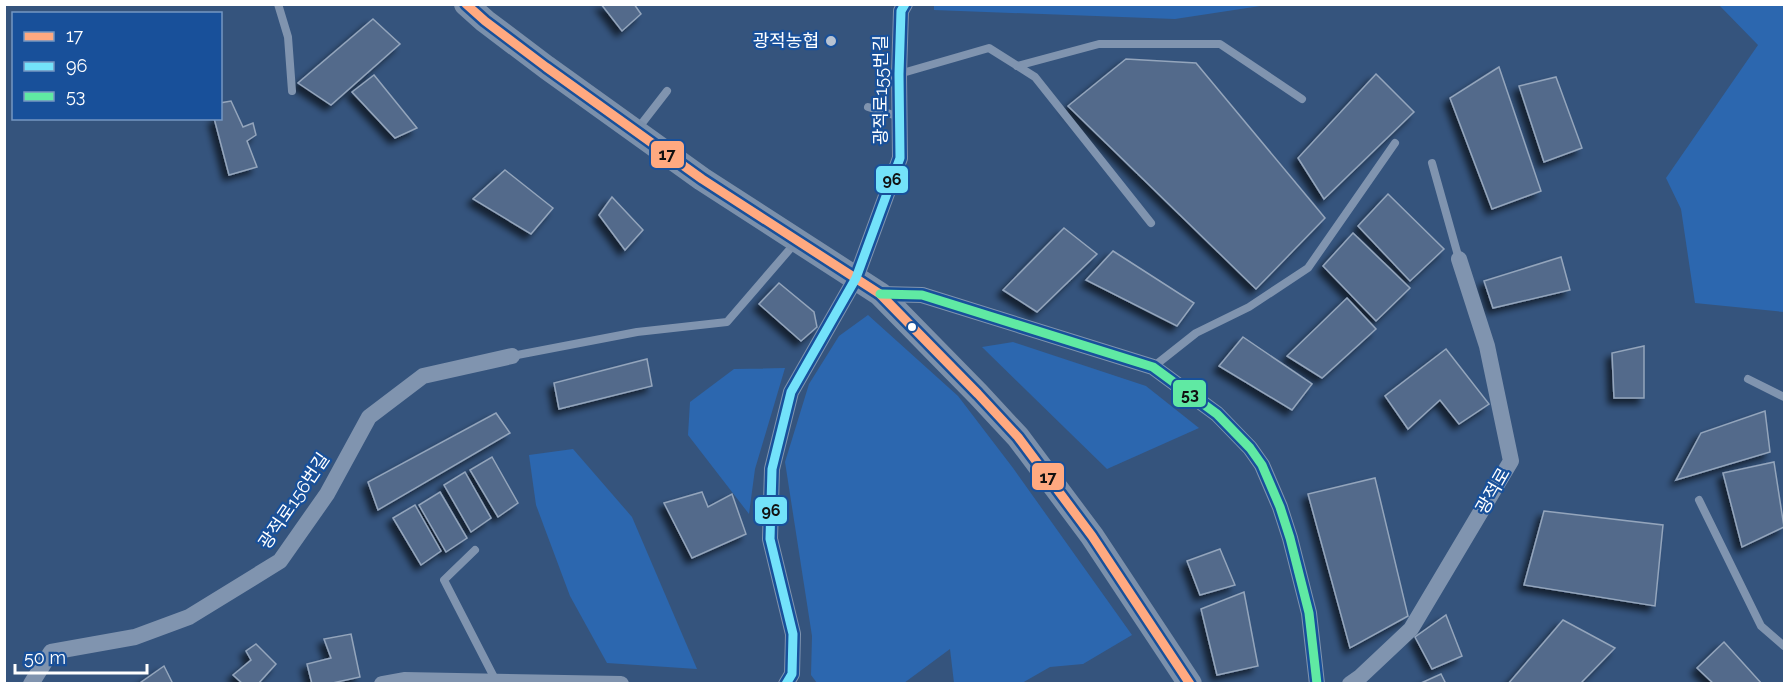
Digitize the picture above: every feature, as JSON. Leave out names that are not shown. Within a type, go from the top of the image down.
[{"type":"main road","points":[[466,4],[546,67],[702,178],[880,294],[1018,437],[1092,536],[1191,684]]},
{"type":"street","name":"광적로155번길","points":[[856,278],[900,159],[901,11],[905,4]]},
{"type":"street","name":"광적로","points":[[1350,684],[1411,629],[1511,461],[1487,346],[1459,259]]},
{"type":"street","points":[[792,680],[793,634],[770,539],[772,469],[791,393],[856,278]]},
{"type":"street","points":[[880,294],[922,295],[1153,367],[1217,414],[1250,448],[1262,465],[1280,507],[1310,613],[1317,684]]},
{"type":"street","name":"광적로156번길","points":[[32,684],[51,652],[135,637],[189,617],[280,561],[327,494],[369,417],[423,376],[512,356]]},
{"type":"street","points":[[382,684],[404,680],[621,684]]},
{"type":"lane","points":[[278,4],[288,38],[292,91]]},
{"type":"lane","points":[[1017,66],[1099,44],[1220,45],[1302,99]]},
{"type":"lane","points":[[899,74],[989,48],[1035,77],[1151,223]]},
{"type":"lane","points":[[636,131],[667,91]]},
{"type":"lane","points":[[868,107],[900,117]]},
{"type":"lane","points":[[1153,367],[1196,333],[1249,307],[1308,268],[1395,142]]},
{"type":"lane","points":[[1432,163],[1459,259]]},
{"type":"lane","points":[[512,356],[637,332],[727,322],[798,240]]},
{"type":"lane","points":[[1748,379],[1785,397]]},
{"type":"lane","points":[[1699,500],[1761,626],[1785,646]]},
{"type":"lane","points":[[475,550],[444,580],[496,682]]},
{"type":"shaded area","points":[[934,4],[1267,5],[1175,19],[934,10]]},
{"type":"shaded area","points":[[1719,5],[1784,5],[1784,312],[1695,303],[1681,209],[1666,178],[1758,45]]},
{"type":"shaded area","points":[[868,315],[958,396],[1013,468],[1132,635],[1083,664],[1050,667],[1022,683],[954,683],[950,649],[904,683],[817,683],[811,675],[812,636],[785,462],[809,384],[839,336]]},
{"type":"shaded area","points":[[1013,342],[1146,386],[1199,428],[1107,469],[982,347]]},
{"type":"shaded area","points":[[785,368],[755,469],[749,514],[688,435],[690,402],[734,369]]},
{"type":"shaded area","points":[[573,449],[632,517],[697,669],[607,663],[570,596],[536,505],[529,455]]},
{"type":"building","points":[[601,4],[634,4],[641,14],[622,31]]},
{"type":"building","points":[[373,19],[400,44],[331,105],[298,83]]},
{"type":"building","points":[[1126,59],[1196,63],[1325,218],[1256,289],[1068,106]]},
{"type":"building","points":[[1499,67],[1541,191],[1492,209],[1450,98]]},
{"type":"building","points":[[1376,74],[1414,112],[1324,199],[1298,158]]},
{"type":"building","points":[[374,75],[417,128],[395,138],[352,92]]},
{"type":"building","points":[[1556,77],[1582,148],[1544,162],[1519,86]]},
{"type":"building","points":[[231,101],[243,127],[253,123],[256,135],[247,141],[257,167],[229,175],[215,120],[222,120],[222,103]]},
{"type":"building","points":[[505,170],[553,208],[531,234],[473,199]]},
{"type":"building","points":[[1388,194],[1444,249],[1410,281],[1358,226]]},
{"type":"building","points":[[612,197],[643,230],[625,250],[599,215]]},
{"type":"building","points":[[1064,228],[1097,254],[1037,312],[1003,290]]},
{"type":"building","points":[[1353,233],[1410,288],[1376,321],[1323,266]]},
{"type":"building","points":[[1113,251],[1194,303],[1177,326],[1086,280]]},
{"type":"building","points":[[1561,257],[1570,290],[1493,308],[1484,281]]},
{"type":"building","points":[[779,283],[814,312],[817,327],[801,341],[759,304]]},
{"type":"building","points":[[1347,298],[1376,329],[1322,378],[1287,356]]},
{"type":"building","points":[[1243,337],[1312,384],[1292,410],[1219,366]]},
{"type":"building","points":[[1644,346],[1644,398],[1614,398],[1612,353]]},
{"type":"building","points":[[1446,349],[1489,404],[1459,424],[1440,400],[1408,429],[1385,396]]},
{"type":"building","points":[[647,359],[652,386],[559,409],[554,383]]},
{"type":"building","points":[[1765,411],[1770,452],[1676,480],[1701,433]]},
{"type":"building","points":[[496,413],[510,433],[378,510],[368,482]]},
{"type":"building","points":[[492,457],[518,503],[498,517],[470,470]]},
{"type":"building","points":[[1774,462],[1784,527],[1742,547],[1723,473]]},
{"type":"building","points":[[465,472],[491,518],[471,532],[444,485]]},
{"type":"building","points":[[1375,478],[1408,616],[1350,648],[1308,494]]},
{"type":"building","points":[[440,492],[467,538],[446,552],[419,505]]},
{"type":"building","points":[[702,492],[708,507],[732,494],[746,534],[692,558],[664,503]]},
{"type":"building","points":[[415,505],[441,551],[421,565],[393,518]]},
{"type":"building","points":[[1544,511],[1663,525],[1655,606],[1524,585]]},
{"type":"building","points":[[1220,549],[1235,585],[1200,595],[1187,561]]},
{"type":"building","points":[[1244,592],[1258,666],[1217,675],[1201,609]]},
{"type":"building","points":[[1446,615],[1462,656],[1432,669],[1415,637]]},
{"type":"building","points":[[1563,620],[1615,648],[1580,684],[1508,684]]},
{"type":"building","points":[[351,634],[360,677],[328,684],[312,684],[307,664],[331,658],[324,639]]},
{"type":"building","points":[[1724,642],[1762,684],[1714,684],[1697,668]]},
{"type":"building","points":[[256,644],[276,664],[258,684],[243,684],[233,675],[251,660],[246,651]]},
{"type":"building","points":[[164,666],[173,684],[140,684],[140,683]]},
{"type":"building","points":[[1441,674],[1446,684],[1419,684]]},
{"type":"transit line","name":"17","points":[[466,4],[546,67],[702,179],[880,294],[1018,437],[1092,536],[1190,684]]},
{"type":"transit line","name":"96","points":[[786,684],[792,674],[793,634],[770,539],[772,469],[791,392],[856,278],[900,158],[901,11],[905,4]]},
{"type":"transit line","name":"53","points":[[880,294],[922,295],[1153,367],[1217,414],[1250,448],[1262,465],[1280,507],[1309,613],[1317,684]]},
{"type":"place","name":"광적농협","points":[[831,41]]}]
